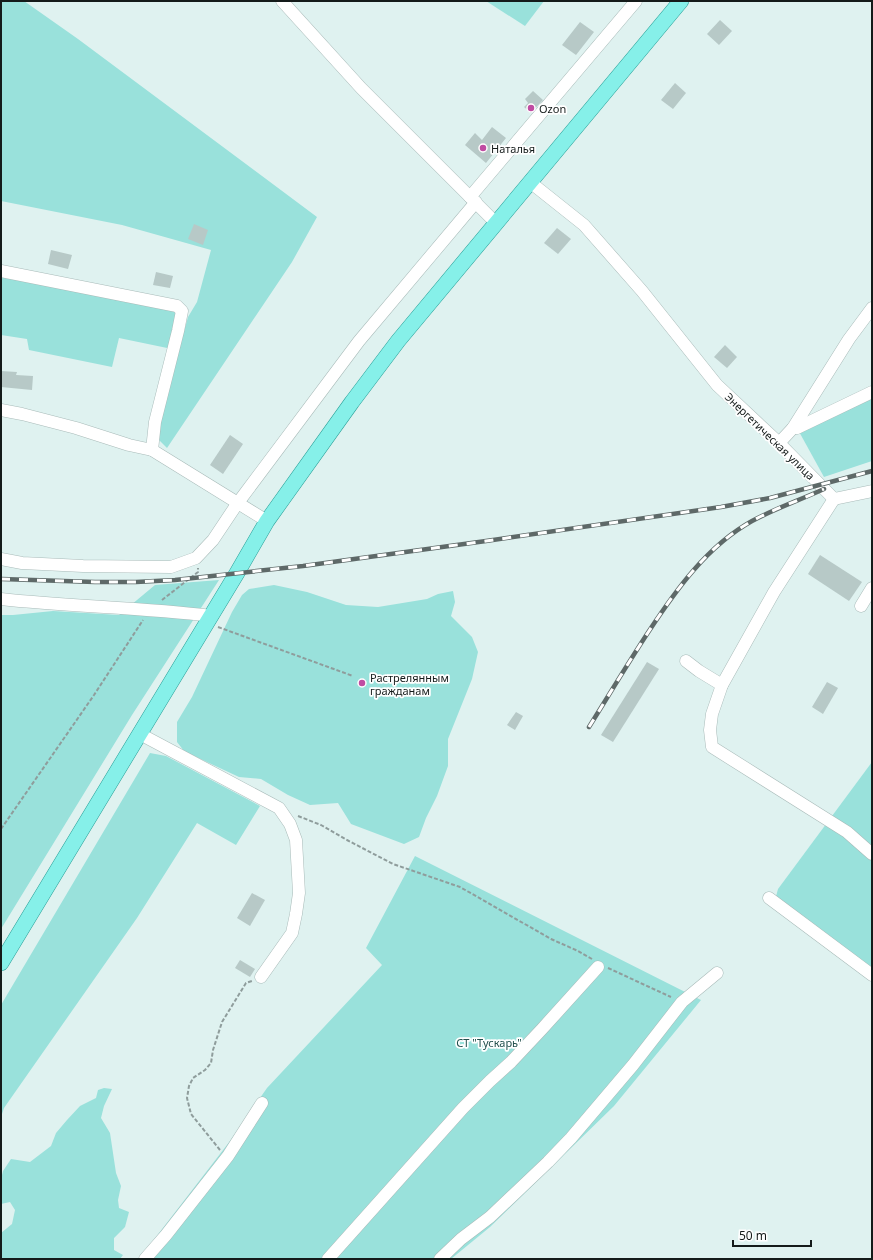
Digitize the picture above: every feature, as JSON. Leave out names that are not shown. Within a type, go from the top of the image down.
[{"type":"main road","points":[[1,963],[267,522],[347,408],[389,353],[681,1]]},
{"type":"street","points":[[282,1],[361,88],[496,223]]},
{"type":"street","points":[[1,560],[22,563],[83,566],[171,567],[196,558],[213,540],[237,504],[359,340],[636,1]]},
{"type":"street","name":"Энергетическая улица","points":[[530,182],[584,225],[642,291],[718,385],[779,443],[834,499]]},
{"type":"street","points":[[1,271],[177,306],[182,311],[154,422],[152,450]]},
{"type":"street","points":[[779,443],[793,428],[849,339],[872,308]]},
{"type":"street","points":[[793,428],[797,428],[872,392]]},
{"type":"street","points":[[1,410],[76,428],[129,445],[152,450],[267,522]]},
{"type":"street","points":[[870,495],[834,499],[774,592],[722,685],[712,714],[710,730],[712,747],[847,832],[872,854]]},
{"type":"street","points":[[861,606],[872,588]]},
{"type":"street","points":[[1,599],[47,604],[150,610],[209,620]]},
{"type":"street","points":[[686,662],[722,685]]},
{"type":"street","points":[[140,734],[279,808],[290,824],[296,840],[298,860],[299,893],[296,914],[292,933],[260,977]]},
{"type":"street","points":[[769,898],[872,976]]},
{"type":"street","points":[[328,1259],[464,1108],[527,1046],[598,967]]},
{"type":"street","points":[[440,1259],[461,1238],[490,1217],[548,1162],[571,1138],[633,1065],[682,1002],[717,973]]},
{"type":"street","points":[[145,1259],[223,1163],[262,1103]]},
{"type":"path","points":[[1,830],[94,695],[150,610],[170,592],[198,572],[196,558]]},
{"type":"path","points":[[209,620],[353,676]]},
{"type":"path","points":[[298,816],[321,825],[393,864],[460,888],[551,940],[578,951],[593,960],[598,967],[610,968],[682,1002]]},
{"type":"path","points":[[223,1163],[221,1152],[191,1114],[187,1098],[189,1086],[193,1078],[205,1070],[211,1063],[213,1050],[222,1022],[246,984],[260,977]]},
{"type":"green space","points":[[1,1],[24,1],[78,39],[317,217],[292,262],[167,448],[159,440],[159,421],[188,317],[197,302],[211,250],[122,225],[1,201]]},
{"type":"green space","points":[[486,1],[544,1],[525,26]]},
{"type":"green space","points":[[1,276],[177,311],[172,349],[119,338],[112,367],[29,350],[27,339],[1,335]]},
{"type":"green space","points":[[872,392],[872,461],[824,477],[797,428]]},
{"type":"green space","points":[[219,580],[132,715],[1,929],[1,615],[53,611],[119,615],[155,585]]},
{"type":"green space","points":[[274,585],[307,592],[346,605],[378,607],[427,599],[438,594],[453,591],[455,602],[451,616],[472,637],[478,652],[472,679],[448,739],[448,766],[419,837],[404,844],[351,824],[338,803],[310,805],[288,795],[261,779],[239,777],[209,763],[184,751],[177,742],[177,722],[192,697],[232,612],[242,595],[249,589]]},
{"type":"green space","points":[[150,753],[166,756],[260,806],[236,845],[197,823],[137,918],[4,1108],[1,1117],[1,1005]]},
{"type":"green space","points":[[872,762],[872,980],[774,904],[778,889]]},
{"type":"green space","name":"СТ \"Тускарь\"","points":[[415,856],[701,1000],[614,1106],[490,1227],[451,1259],[139,1259],[230,1141],[267,1088],[382,965],[366,948]]},
{"type":"green space","points":[[104,1088],[112,1089],[104,1106],[101,1118],[110,1133],[116,1173],[121,1186],[118,1200],[119,1208],[129,1212],[125,1227],[114,1238],[114,1250],[123,1255],[120,1259],[1,1259],[1,1233],[12,1224],[15,1210],[10,1202],[1,1204],[1,1179],[3,1171],[11,1159],[30,1162],[51,1146],[56,1133],[67,1120],[80,1106],[96,1098],[98,1090]]},
{"type":"building","points":[[720,20],[732,31],[719,45],[707,34]]},
{"type":"building","points":[[580,22],[594,32],[576,55],[562,45]]},
{"type":"building","points":[[675,83],[686,93],[673,109],[661,100]]},
{"type":"building","points":[[533,91],[543,100],[531,113],[524,107],[528,103],[525,99]]},
{"type":"building","name":"Наталья","points":[[492,127],[506,138],[486,163],[465,145],[475,133],[482,140]]},
{"type":"building","points":[[194,224],[208,230],[203,245],[188,239]]},
{"type":"building","points":[[557,228],[571,239],[558,254],[544,243]]},
{"type":"building","points":[[51,250],[72,255],[68,269],[48,264]]},
{"type":"building","points":[[156,272],[173,276],[170,288],[153,285]]},
{"type":"building","points":[[725,345],[737,357],[727,368],[714,357]]},
{"type":"building","points":[[1,371],[17,372],[16,375],[33,376],[32,390],[1,387]]},
{"type":"building","points":[[230,435],[243,444],[223,474],[210,465]]},
{"type":"building","points":[[820,555],[862,582],[849,601],[808,574]]},
{"type":"building","points":[[647,662],[659,669],[613,742],[601,735]]},
{"type":"building","points":[[827,682],[838,688],[823,714],[812,707]]},
{"type":"building","points":[[516,712],[523,716],[515,730],[507,725]]},
{"type":"building","points":[[252,893],[265,900],[250,926],[237,918]]},
{"type":"building","points":[[240,960],[255,969],[250,977],[235,968]]},
{"type":"railway","points":[[1,579],[136,582],[175,580],[303,566],[721,507],[770,498],[872,471]]},
{"type":"railway","points":[[589,727],[670,600],[707,556],[736,531],[752,521],[769,512],[824,489]]},
{"type":"place","name":"Ozon","points":[[531,108]]},
{"type":"place","name":"Наталья","points":[[483,148]]},
{"type":"place","name":"Растрелянным гражданам","points":[[362,683]]}]
